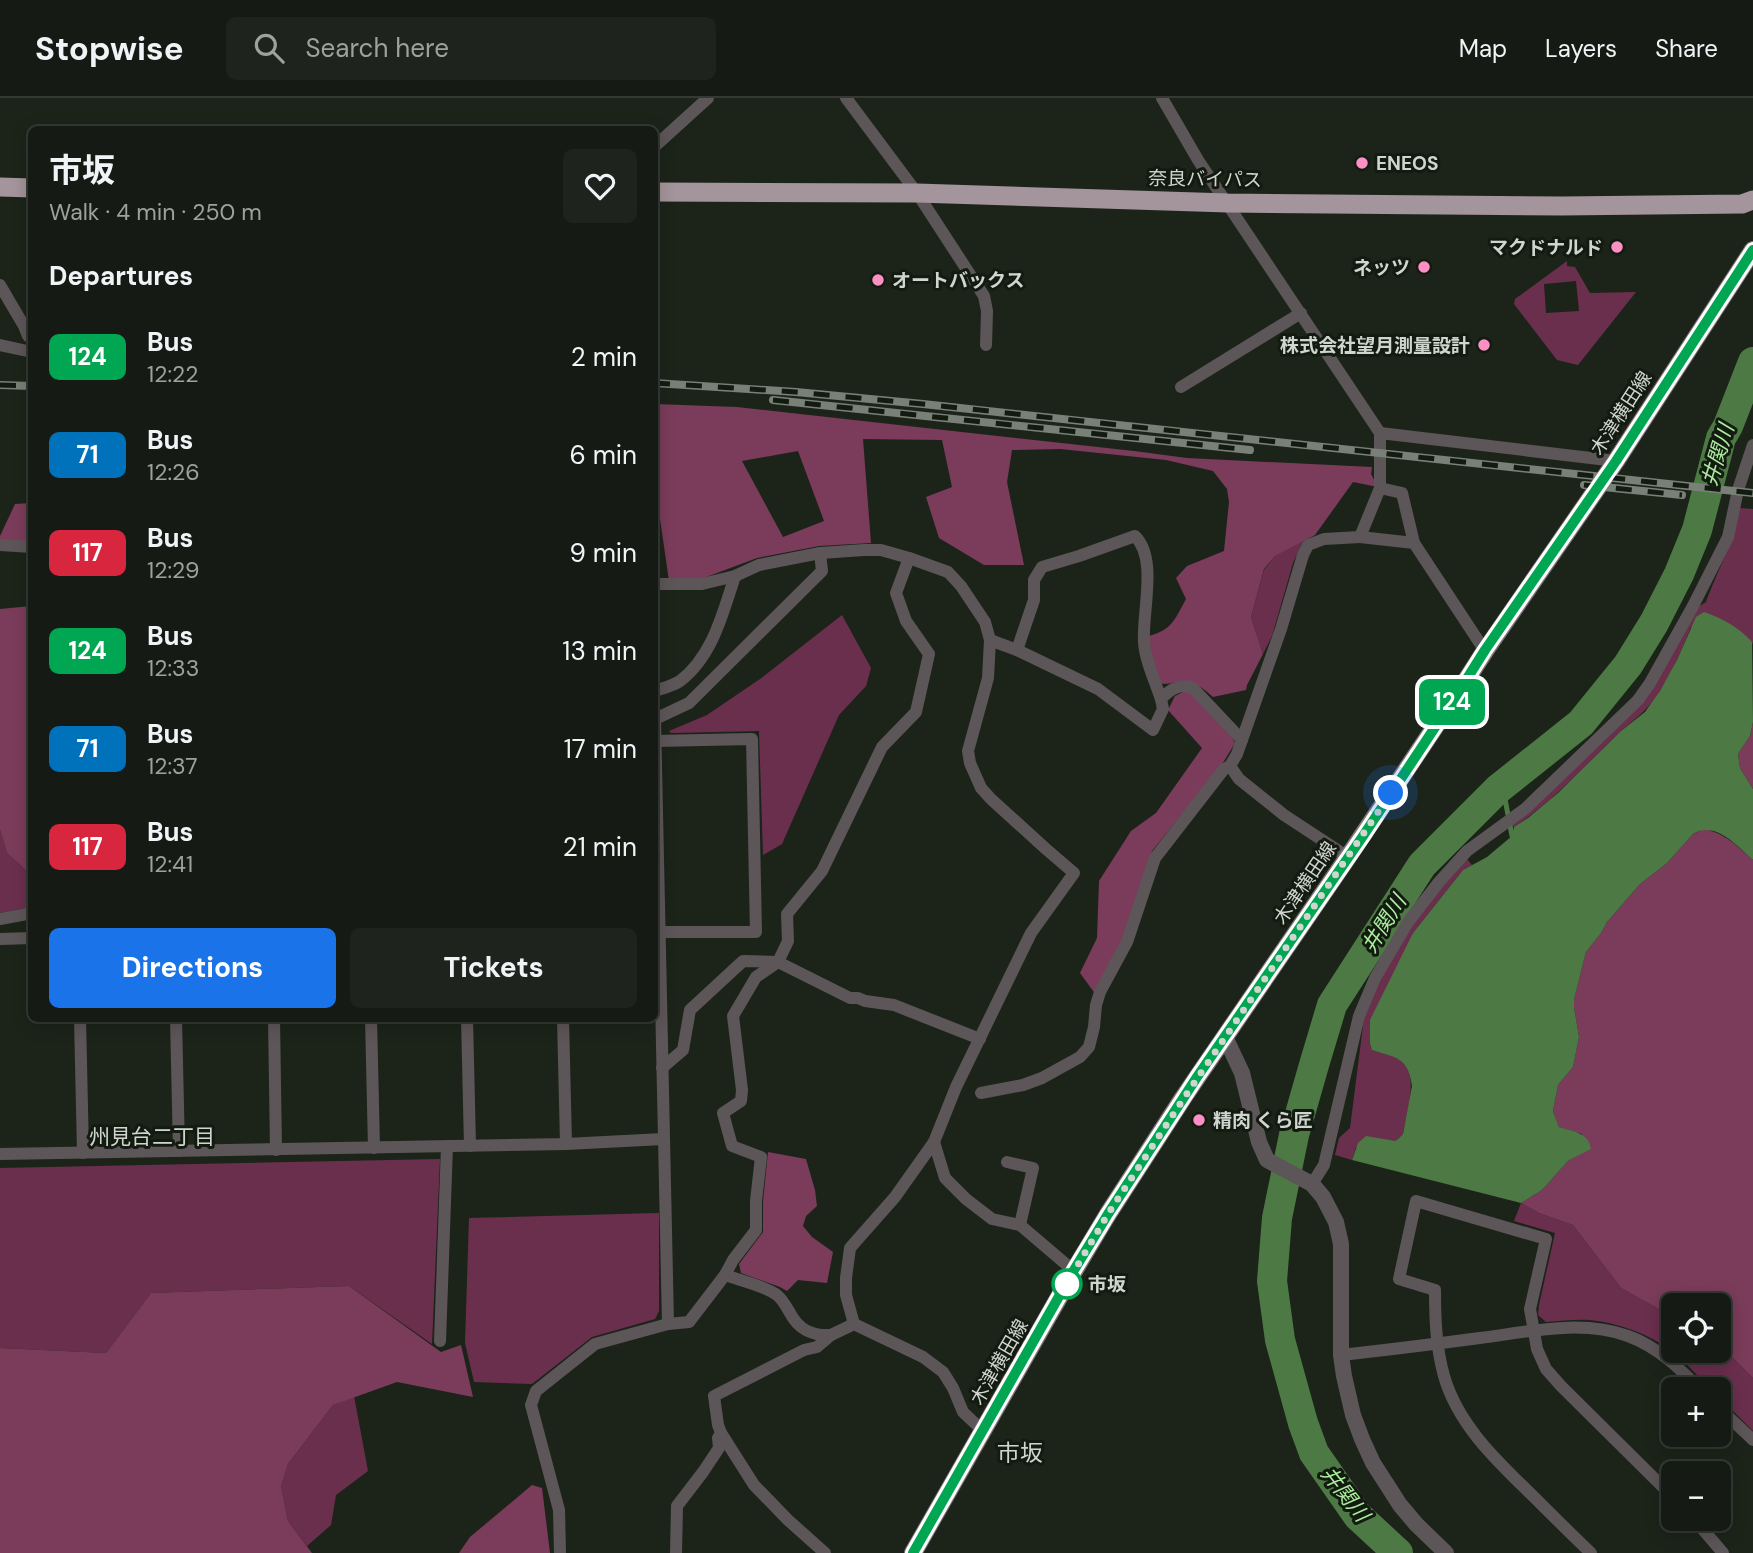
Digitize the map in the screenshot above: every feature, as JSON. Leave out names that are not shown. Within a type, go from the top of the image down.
[{"type":"highway","points":[[0,187],[28,188]]},
{"type":"highway","name":"奈良バイパス","points":[[658,192],[917,193],[1228,204],[1562,206],[1742,204],[1753,200]]},
{"type":"main road","name":"木津横田線","points":[[913,1553],[1074,1270],[1143,1160],[1485,650],[1616,461],[1753,250]]},
{"type":"street","points":[[658,143],[708,98]]},
{"type":"street","points":[[846,98],[917,193],[984,296],[987,311],[986,345]]},
{"type":"street","points":[[1163,98],[1198,160],[1380,433],[1380,488],[1360,537]]},
{"type":"street","points":[[0,285],[28,335]]},
{"type":"street","points":[[1181,387],[1301,313]]},
{"type":"street","points":[[0,345],[28,351]]},
{"type":"street","points":[[1380,433],[1616,461]]},
{"type":"street","points":[[1307,1182],[1324,1165],[1359,1016],[1375,978],[1408,922],[1467,851],[1509,821],[1638,700],[1693,606],[1728,537],[1738,491],[1753,445]]},
{"type":"street","points":[[1380,488],[1402,493],[1414,543],[1485,650]]},
{"type":"street","points":[[990,640],[1098,689],[1153,730],[1163,709],[1144,643],[1148,575],[1142,543],[1135,536],[1042,567],[1034,580],[1034,600],[1017,650]]},
{"type":"street","points":[[981,1093],[1023,1085],[1042,1078],[1080,1057],[1089,1047],[1100,992],[1127,942],[1155,858],[1224,769],[1230,766],[1242,740],[1308,545],[1324,539],[1360,537],[1414,543]]},
{"type":"street","points":[[0,545],[28,547]]},
{"type":"street","points":[[658,584],[702,584],[735,576],[759,565],[820,553],[881,550],[948,572],[961,586],[985,622],[990,640],[988,678],[968,751],[970,763],[981,788],[991,799],[1074,873],[1031,933],[956,1087],[934,1142],[895,1197],[850,1248],[846,1278],[846,1295],[854,1324],[923,1357],[943,1372],[963,1412],[983,1431]]},
{"type":"street","points":[[658,718],[689,703],[822,571],[820,553]]},
{"type":"street","points":[[560,1553],[559,1510],[531,1405],[536,1391],[595,1344],[667,1324],[688,1322],[756,1230],[761,1157],[732,1146],[723,1113],[741,1101],[733,1016],[756,978],[778,962],[788,941],[787,914],[822,871],[882,747],[916,712],[929,654],[906,621],[896,593],[909,558]]},
{"type":"street","points":[[658,690],[678,683],[708,648],[735,576]]},
{"type":"street","points":[[1161,699],[1168,691],[1178,687],[1186,685],[1193,688],[1242,740]]},
{"type":"street","points":[[658,741],[752,739],[756,932],[659,932]]},
{"type":"street","points":[[1230,766],[1239,779],[1284,815],[1348,858]]},
{"type":"street","points":[[658,898],[667,1324]]},
{"type":"street","points":[[0,919],[28,914]]},
{"type":"street","points":[[0,939],[28,938]]},
{"type":"street","points":[[662,1068],[683,1050],[690,1010],[743,961],[778,962],[850,998],[894,1005],[980,1039]]},
{"type":"street","points":[[80,1022],[83,1153]]},
{"type":"street","points":[[176,1022],[179,1151]]},
{"type":"street","points":[[274,1022],[276,1150]]},
{"type":"street","points":[[371,1022],[374,1148]]},
{"type":"street","points":[[467,1022],[470,1146]]},
{"type":"street","points":[[563,1022],[566,1144]]},
{"type":"street","points":[[1225,1037],[1242,1073],[1259,1142],[1267,1160],[1307,1182],[1323,1197],[1336,1222],[1341,1244],[1341,1355],[1353,1415],[1373,1463],[1401,1505],[1446,1553]]},
{"type":"street","points":[[0,1154],[566,1144],[663,1139]]},
{"type":"street","points":[[934,1142],[945,1178],[967,1199],[992,1219],[1020,1225],[1074,1270]]},
{"type":"street","points":[[440,1341],[447,1146]]},
{"type":"street","points":[[1007,1162],[1032,1168],[1020,1225]]},
{"type":"street","points":[[1591,1553],[1512,1476],[1472,1432],[1457,1407],[1442,1369],[1437,1343],[1435,1290],[1399,1279],[1416,1201],[1546,1239],[1530,1309],[1541,1359],[1553,1378],[1661,1485]]},
{"type":"street","points":[[725,1275],[775,1294],[804,1330],[821,1336],[831,1335]]},
{"type":"street","points":[[825,1553],[754,1485],[721,1433],[714,1396],[804,1350],[817,1347],[831,1335],[854,1324]]},
{"type":"street","points":[[1341,1355],[1533,1331],[1587,1327],[1628,1336],[1649,1346],[1669,1358],[1688,1377]]},
{"type":"street","points":[[1731,1419],[1753,1440]]},
{"type":"street","points":[[676,1553],[677,1506],[719,1448],[721,1433]]},
{"type":"street","points":[[1704,1531],[1723,1553]]},
{"type":"shaded area","points":[[1567,261],[1567,266],[1575,267],[1590,293],[1636,292],[1578,365],[1557,360],[1514,304],[1515,299]],"holes":[[[1576,281],[1579,311],[1546,313],[1544,284]]]},
{"type":"shaded area","points":[[658,404],[737,407],[1187,458],[1372,467],[1371,474],[1378,487],[1353,482],[1315,535],[1275,556],[1264,569],[1251,617],[1263,654],[1246,690],[1213,697],[1192,683],[1159,683],[1148,645],[1149,636],[1168,627],[1186,599],[1176,578],[1187,566],[1224,551],[1229,502],[1227,489],[1213,471],[1166,460],[1060,449],[1012,450],[1007,482],[1024,565],[984,565],[939,538],[926,497],[952,487],[942,440],[863,439],[871,543],[819,546],[757,558],[701,579],[669,581],[659,512]],"holes":[[[798,451],[824,521],[783,537],[742,461]]]},
{"type":"shaded area","points":[[28,503],[28,542],[0,540],[15,504]]},
{"type":"shaded area","points":[[1739,508],[1753,509],[1753,645],[1752,642],[1691,627],[1669,676],[1651,704],[1556,794],[1514,827],[1511,824],[1641,702],[1696,608],[1706,602],[1730,544]]},
{"type":"shaded area","points":[[1304,539],[1293,563],[1272,636],[1263,654],[1251,617],[1264,570],[1275,556]]},
{"type":"shaded area","points":[[28,606],[28,872],[7,853],[0,830],[0,609]]},
{"type":"shaded area","points":[[1704,612],[1730,624],[1752,642],[1753,722],[1750,736],[1738,754],[1740,768],[1753,789],[1753,860],[1717,832],[1709,830],[1693,834],[1667,863],[1640,884],[1607,922],[1586,952],[1574,1000],[1579,1037],[1573,1067],[1558,1085],[1553,1111],[1559,1127],[1584,1136],[1591,1149],[1569,1160],[1542,1190],[1521,1203],[1352,1160],[1358,1143],[1366,1136],[1395,1141],[1403,1134],[1412,1086],[1408,1069],[1400,1060],[1372,1050],[1370,1020],[1413,933],[1463,870],[1487,857],[1512,836],[1514,827],[1558,793],[1621,731],[1645,712],[1677,660],[1696,617]]},
{"type":"shaded area","points":[[842,615],[871,668],[866,686],[839,715],[782,844],[763,855],[759,731],[669,731],[707,715],[760,679]]},
{"type":"shaded area","points":[[1187,690],[1227,727],[1235,743],[1221,766],[1152,851],[1123,940],[1096,995],[1080,973],[1097,938],[1099,881],[1131,831],[1156,813],[1202,748],[1168,710],[1175,696]]},
{"type":"shaded area","points":[[1753,722],[1753,789],[1740,768],[1738,754],[1750,736]]},
{"type":"shaded area","points":[[1704,829],[1725,837],[1753,860],[1753,1378],[1731,1356],[1731,1293],[1661,1293],[1661,1310],[1621,1288],[1573,1225],[1539,1213],[1521,1203],[1542,1190],[1569,1160],[1582,1134],[1559,1127],[1553,1111],[1558,1085],[1573,1067],[1579,1037],[1574,1000],[1586,952],[1607,922],[1640,884],[1667,863],[1693,834]]},
{"type":"shaded area","points":[[0,830],[7,853],[28,872],[28,908],[0,913]]},
{"type":"shaded area","points":[[1467,859],[1472,865],[1463,870],[1413,933],[1372,1050],[1399,1059],[1406,1065],[1409,1073],[1410,1094],[1403,1134],[1395,1141],[1356,1147],[1352,1160],[1335,1155],[1339,1138],[1350,1128],[1364,1018],[1379,980],[1412,925]]},
{"type":"shaded area","points":[[768,1152],[806,1159],[817,1206],[806,1216],[803,1226],[812,1237],[833,1252],[827,1283],[798,1280],[787,1291],[741,1273],[739,1264],[763,1232]]},
{"type":"shaded area","points":[[440,1159],[432,1344],[349,1286],[151,1293],[106,1353],[0,1348],[0,1168]]},
{"type":"shaded area","points":[[1521,1203],[1539,1213],[1573,1225],[1621,1288],[1661,1310],[1661,1344],[1633,1330],[1601,1321],[1546,1322],[1538,1315],[1539,1305],[1555,1233],[1514,1221]]},
{"type":"shaded area","points":[[659,1213],[659,1311],[655,1319],[592,1337],[532,1384],[474,1382],[465,1343],[469,1218]]},
{"type":"shaded area","points":[[349,1286],[441,1352],[461,1345],[473,1397],[397,1382],[333,1405],[288,1464],[281,1486],[288,1521],[312,1553],[0,1553],[0,1348],[106,1353],[151,1293]]},
{"type":"shaded area","points":[[1731,1356],[1753,1378],[1753,1431],[1731,1409],[1731,1377],[1699,1377],[1685,1363],[1731,1363]]},
{"type":"shaded area","points":[[354,1396],[368,1471],[336,1495],[331,1525],[307,1546],[288,1521],[281,1486],[288,1464],[333,1405]]},
{"type":"shaded area","points":[[532,1485],[542,1488],[550,1553],[459,1553],[470,1537]]},
{"type":"waterway","name":"井関川","points":[[1398,1553],[1358,1516],[1314,1453],[1280,1340],[1272,1281],[1277,1218],[1294,1135],[1314,1065],[1332,1005],[1422,865],[1498,789],[1581,723],[1628,665],[1654,623],[1679,574],[1697,530],[1721,438],[1753,362]]},
{"type":"waterway","points":[[1498,789],[1505,799],[1512,836]]},
{"type":"railway","points":[[658,383],[923,404],[1753,493]]},
{"type":"railway","points":[[0,385],[28,386]]},
{"type":"railway","points":[[773,400],[1250,450]]},
{"type":"railway","points":[[1584,485],[1682,495]]},
{"type":"bus line","name":"124","points":[[913,1553],[1108,1214],[1197,1077],[1363,836],[1485,650],[1616,461],[1753,250]]},
{"type":"place","name":"ENEOS","points":[[1362,163]]},
{"type":"place","name":"マクドナルド","points":[[1617,247]]},
{"type":"place","name":"ネッツ","points":[[1424,267]]},
{"type":"place","name":"オートバックス","points":[[878,280]]},
{"type":"place","name":"株式会社望月測量設計","points":[[1484,345]]},
{"type":"place","name":"精肉 くら匠","points":[[1199,1120]]},
{"type":"place","name":"市坂","points":[[1067,1284]]},
{"type":"district","name":"州見台二丁目","points":[[152,1137]]},
{"type":"district","name":"市坂","points":[[1020,1453]]},
{"type":"route","points":[[1067,1284],[1063,1290],[1108,1214],[1184,1098],[1391,793]]}]
